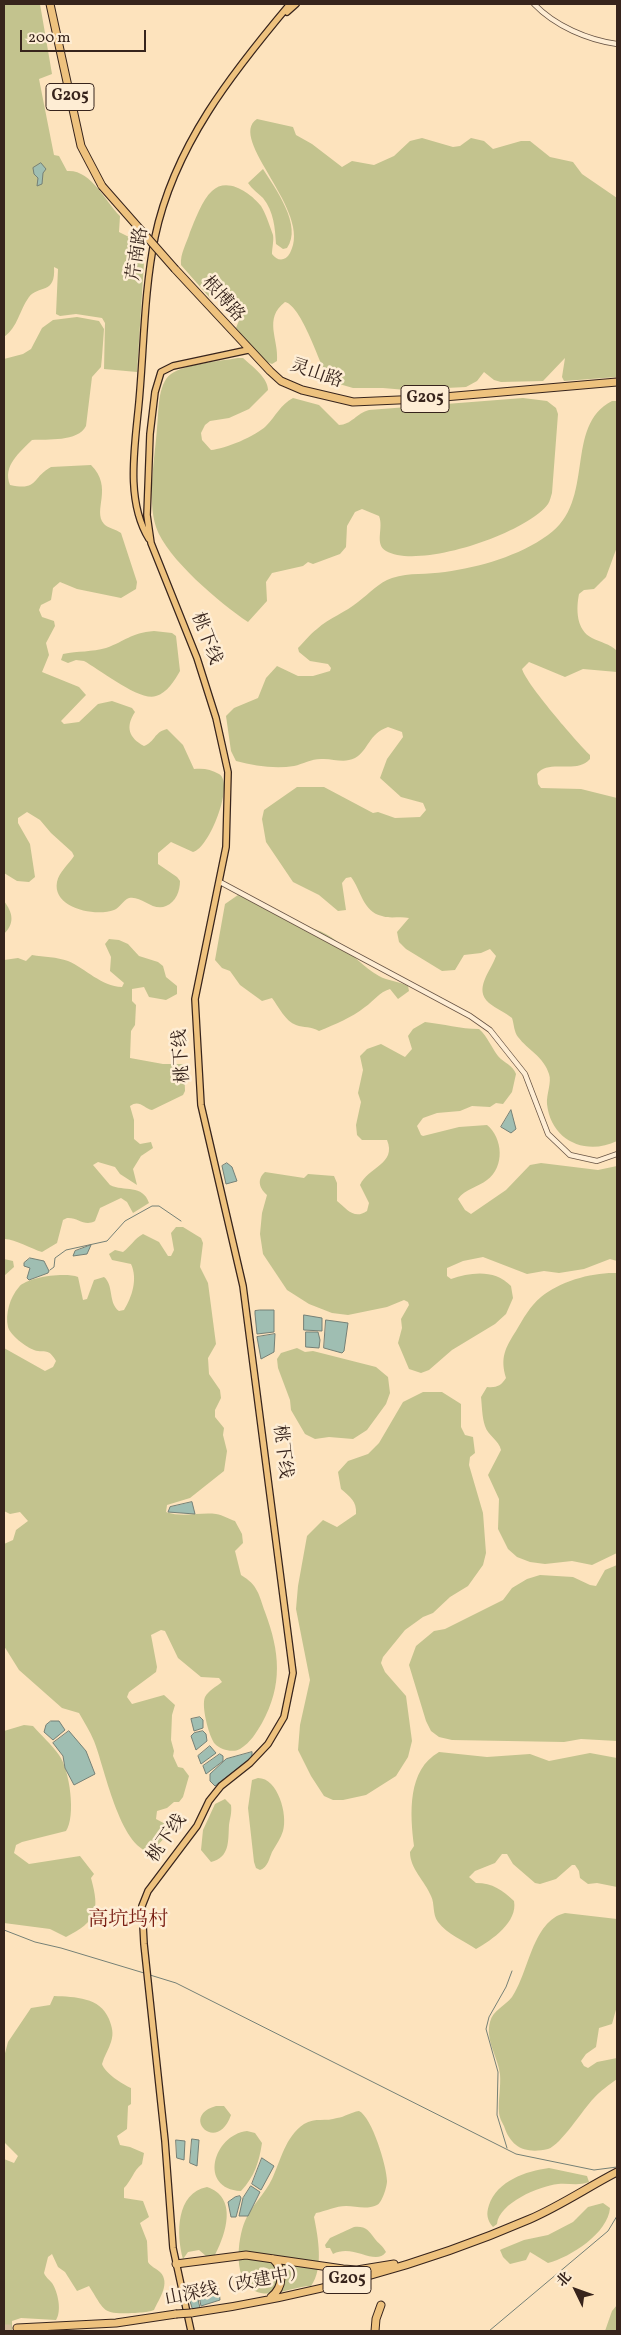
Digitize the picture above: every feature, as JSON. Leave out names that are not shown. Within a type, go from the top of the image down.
[{"type":"highway","name":"根博路","points":[[50,4],[81,146],[102,186],[248,350]]},
{"type":"highway","name":"灵山路","points":[[248,350],[287,384],[321,396],[353,402],[421,399],[617,382]]},
{"type":"highway","name":"山深线（改建中）","points":[[17,2328],[116,2322],[250,2303],[367,2276],[443,2251],[531,2218],[617,2172]]},
{"type":"highway","points":[[176,2264],[246,2255],[328,2268],[357,2270],[390,2265],[443,2251]]},
{"type":"highway","points":[[268,2299],[281,2286],[281,2270],[273,2259]]},
{"type":"highway","points":[[375,2331],[376,2319],[381,2305]]},
{"type":"main road","name":"芹南路","points":[[152,543],[142,525],[134,490],[145,327],[156,235],[179,165],[198,128],[236,72],[290,4]]},
{"type":"main road","points":[[274,23],[296,4]]},
{"type":"main road","points":[[152,543],[147,515],[147,481],[157,379],[161,372],[173,366],[248,350]]},
{"type":"main road","name":"桃下线","points":[[152,543],[197,658],[222,742],[228,772],[226,847],[195,999],[201,1105],[244,1286],[293,1673],[284,1717],[268,1744],[250,1763],[221,1786],[209,1801],[197,1826],[148,1891],[142,1906],[147,1976],[165,2141],[173,2248],[191,2331]]},
{"type":"street","points":[[534,4],[542,12],[564,26],[603,42],[617,44]]},
{"type":"street","points":[[220,882],[470,1016],[490,1030],[525,1074],[548,1134],[570,1155],[597,1161],[617,1154]]},
{"type":"green space","points":[[4,4],[40,4],[52,74],[39,79],[54,155],[59,156],[67,171],[83,175],[97,187],[120,216],[119,232],[129,237],[142,237],[141,246],[145,247],[137,372],[104,369],[105,323],[102,318],[76,314],[60,316],[56,314],[58,269],[54,267],[52,282],[46,288],[33,293],[29,297],[15,324],[4,337]]},
{"type":"green space","points":[[257,119],[293,127],[296,135],[312,144],[342,167],[352,161],[374,165],[394,156],[410,141],[422,138],[453,147],[460,146],[471,138],[484,141],[493,149],[521,141],[530,141],[550,157],[573,162],[582,174],[617,198],[617,377],[564,381],[562,377],[565,358],[543,381],[501,382],[494,380],[484,372],[477,381],[466,387],[406,390],[353,388],[329,381],[298,314],[285,302],[278,309],[273,322],[277,361],[272,364],[265,361],[236,328],[240,318],[233,305],[220,298],[210,298],[181,265],[184,248],[202,205],[212,191],[225,185],[245,192],[261,206],[273,235],[272,254],[279,259],[283,259],[290,253],[294,236],[291,218],[252,143],[251,129]]},
{"type":"green space","points":[[263,169],[286,207],[290,218],[291,239],[287,248],[283,249],[276,244],[270,209],[263,198],[248,183]]},
{"type":"green space","points":[[77,317],[99,321],[104,329],[101,367],[92,377],[86,426],[76,435],[69,437],[32,440],[13,460],[8,472],[8,478],[10,485],[26,486],[34,482],[51,467],[91,465],[101,482],[101,518],[105,525],[121,533],[137,582],[136,589],[121,598],[77,589],[60,582],[53,588],[51,600],[41,605],[39,610],[42,617],[54,621],[55,626],[46,643],[49,655],[42,672],[79,687],[86,695],[61,721],[64,724],[79,722],[98,704],[112,701],[132,708],[135,712],[129,727],[130,732],[139,743],[144,746],[148,744],[159,732],[167,729],[183,745],[194,769],[213,771],[219,774],[223,780],[224,790],[218,815],[206,840],[199,848],[193,852],[171,842],[158,853],[158,864],[180,881],[175,899],[166,906],[161,907],[156,907],[134,898],[127,899],[116,909],[106,912],[86,911],[68,904],[57,891],[57,882],[62,871],[74,856],[40,820],[27,812],[18,818],[18,823],[30,844],[35,877],[29,882],[17,881],[4,873],[4,359],[23,354],[31,349],[42,328],[53,320]]},
{"type":"green space","points":[[243,358],[259,372],[268,390],[249,409],[229,418],[210,421],[205,425],[201,433],[202,440],[211,450],[232,445],[255,434],[266,426],[281,407],[293,398],[319,405],[339,425],[347,423],[369,410],[523,398],[547,401],[556,408],[558,414],[552,493],[549,503],[536,515],[496,537],[472,546],[422,556],[402,556],[382,548],[379,516],[362,509],[355,512],[347,526],[346,547],[340,554],[313,564],[308,562],[303,566],[272,573],[266,582],[267,601],[248,622],[209,592],[171,553],[156,527],[152,504],[152,478],[160,399],[166,379],[171,374],[185,368],[203,363]]},
{"type":"green space","points":[[612,401],[617,401],[617,547],[606,577],[594,589],[584,590],[579,594],[578,619],[587,634],[617,651],[617,672],[583,669],[565,677],[529,662],[522,669],[542,700],[590,755],[590,759],[584,764],[542,769],[537,774],[538,784],[541,788],[581,789],[617,798],[617,1141],[594,1147],[582,1146],[572,1142],[555,1128],[547,1104],[550,1081],[547,1068],[540,1058],[518,1037],[512,1018],[489,1003],[485,998],[483,986],[496,956],[490,949],[481,953],[464,955],[455,970],[442,971],[406,949],[399,942],[397,932],[409,918],[388,917],[376,914],[366,905],[351,877],[346,878],[342,883],[346,910],[338,911],[319,895],[293,882],[266,842],[262,819],[264,810],[297,787],[324,787],[373,813],[378,812],[395,818],[420,817],[426,810],[423,803],[401,797],[380,778],[387,759],[403,737],[402,732],[388,727],[381,730],[372,738],[360,755],[351,760],[317,759],[294,766],[265,766],[236,761],[231,751],[226,716],[234,708],[258,698],[266,678],[277,666],[298,676],[313,676],[330,671],[331,668],[328,664],[310,661],[299,652],[298,648],[322,625],[353,606],[382,583],[399,576],[445,572],[499,560],[525,549],[548,535],[563,521],[572,503],[588,428],[597,413]]},
{"type":"green space","points":[[154,631],[172,633],[176,636],[180,671],[167,689],[156,696],[149,697],[130,690],[84,661],[76,660],[68,663],[61,660],[63,654],[106,648],[134,635]]},
{"type":"green space","points":[[238,895],[262,902],[296,926],[310,928],[332,938],[368,969],[382,978],[408,986],[409,991],[398,999],[390,989],[386,990],[354,1014],[319,1031],[292,1023],[272,998],[262,1001],[240,985],[230,971],[222,968],[215,960],[225,904]]},
{"type":"green space","points":[[4,901],[12,918],[8,930],[4,934]]},
{"type":"green space","points":[[109,939],[119,940],[128,944],[139,956],[158,962],[163,966],[166,977],[177,986],[177,994],[166,1000],[149,997],[144,987],[132,989],[132,1001],[136,1005],[135,1025],[131,1031],[130,1058],[163,1064],[184,1064],[185,1091],[183,1095],[152,1110],[136,1103],[130,1106],[134,1120],[134,1139],[140,1144],[151,1142],[153,1148],[141,1156],[133,1169],[137,1185],[120,1174],[115,1167],[98,1162],[93,1165],[110,1185],[138,1191],[146,1197],[149,1203],[133,1213],[127,1202],[121,1198],[100,1208],[95,1221],[91,1223],[67,1218],[63,1220],[57,1243],[42,1252],[4,1239],[4,960],[18,958],[26,961],[32,955],[68,961],[107,984],[122,987],[124,983],[110,971],[111,957],[105,944]]},
{"type":"green space","points":[[425,1022],[479,1029],[498,1056],[513,1068],[516,1074],[512,1092],[503,1104],[496,1103],[490,1107],[472,1106],[460,1111],[437,1113],[423,1118],[417,1126],[423,1136],[459,1127],[487,1125],[496,1137],[500,1152],[497,1168],[487,1180],[464,1193],[458,1199],[465,1210],[471,1214],[506,1190],[530,1165],[541,1163],[598,1170],[617,1166],[617,1261],[610,1259],[584,1269],[559,1273],[544,1271],[527,1274],[483,1257],[463,1261],[447,1268],[447,1276],[451,1279],[475,1274],[490,1274],[498,1277],[511,1286],[513,1298],[506,1314],[495,1324],[452,1350],[429,1370],[421,1373],[409,1369],[398,1343],[402,1328],[401,1319],[409,1305],[408,1302],[404,1300],[387,1307],[348,1315],[332,1313],[309,1304],[287,1290],[263,1254],[260,1234],[262,1213],[267,1195],[262,1190],[260,1181],[265,1172],[304,1178],[308,1174],[334,1176],[337,1183],[337,1201],[354,1214],[367,1211],[369,1203],[360,1185],[385,1160],[389,1148],[387,1140],[362,1140],[357,1135],[356,1125],[361,1102],[358,1093],[363,1070],[360,1056],[367,1049],[381,1044],[405,1057],[412,1049],[408,1036],[413,1029]]},
{"type":"green space","points":[[176,1227],[183,1227],[201,1238],[203,1243],[200,1267],[208,1283],[216,1344],[208,1358],[209,1374],[220,1390],[221,1398],[215,1410],[215,1417],[224,1428],[223,1435],[227,1451],[224,1471],[190,1498],[167,1505],[166,1512],[179,1515],[216,1514],[235,1521],[242,1534],[243,1543],[235,1551],[241,1575],[251,1583],[259,1595],[274,1641],[277,1668],[276,1682],[269,1709],[260,1727],[253,1737],[240,1749],[234,1751],[227,1750],[215,1744],[210,1735],[204,1707],[205,1697],[222,1682],[219,1678],[201,1677],[178,1658],[165,1631],[161,1630],[151,1635],[157,1667],[156,1672],[129,1692],[127,1697],[132,1704],[164,1695],[175,1705],[172,1715],[171,1740],[174,1751],[173,1756],[178,1767],[183,1768],[189,1776],[183,1797],[179,1802],[174,1802],[167,1808],[157,1811],[156,1819],[171,1827],[172,1830],[151,1852],[140,1847],[130,1837],[122,1822],[94,1741],[79,1713],[62,1708],[19,1670],[4,1646],[4,1544],[13,1540],[16,1530],[28,1521],[20,1512],[10,1514],[4,1511],[4,1348],[45,1371],[53,1367],[56,1361],[49,1352],[34,1350],[15,1337],[9,1330],[7,1317],[9,1306],[19,1287],[23,1283],[38,1278],[56,1275],[78,1277],[83,1300],[87,1299],[94,1280],[104,1277],[109,1285],[116,1308],[119,1311],[124,1310],[133,1288],[133,1270],[131,1264],[112,1260],[109,1254],[115,1250],[123,1252],[143,1234],[159,1242],[168,1256],[171,1256],[174,1250],[171,1233]]},
{"type":"green space","points":[[4,1259],[13,1261],[14,1267],[4,1276]]},
{"type":"green space","points":[[617,1273],[617,1553],[592,1565],[572,1561],[545,1564],[530,1562],[517,1557],[508,1549],[498,1529],[499,1499],[488,1475],[501,1450],[485,1426],[481,1397],[487,1387],[498,1386],[506,1378],[503,1365],[506,1348],[524,1317],[537,1301],[549,1291],[567,1282],[598,1274]]},
{"type":"green space","points":[[297,1348],[305,1352],[313,1351],[376,1367],[388,1377],[390,1393],[386,1404],[367,1430],[353,1439],[329,1437],[315,1439],[305,1434],[291,1410],[290,1400],[278,1368],[277,1359],[281,1353]]},
{"type":"green space","points":[[423,1392],[442,1392],[461,1404],[461,1427],[465,1435],[473,1437],[475,1453],[470,1457],[469,1465],[483,1513],[486,1553],[483,1565],[468,1586],[450,1597],[433,1613],[423,1617],[405,1630],[383,1657],[381,1663],[385,1672],[406,1696],[412,1741],[408,1757],[396,1776],[366,1795],[333,1800],[324,1796],[298,1750],[300,1725],[310,1680],[296,1609],[307,1536],[323,1520],[337,1527],[356,1514],[354,1502],[341,1489],[338,1472],[348,1461],[368,1454],[379,1443],[403,1402]]},
{"type":"green space","points":[[617,1565],[617,1741],[581,1739],[564,1742],[452,1740],[439,1737],[431,1731],[426,1721],[409,1665],[416,1646],[434,1631],[445,1629],[503,1600],[512,1588],[527,1579],[540,1575],[573,1577],[596,1586],[605,1570]]},
{"type":"green space","points":[[24,1725],[33,1726],[63,1762],[69,1782],[71,1815],[66,1831],[22,1842],[16,1845],[14,1853],[29,1864],[80,1856],[94,1874],[91,1878],[95,1899],[94,1914],[84,1926],[66,1937],[50,1929],[4,1923],[4,1731]]},
{"type":"green space","points":[[439,1752],[487,1757],[530,1754],[549,1761],[590,1753],[617,1758],[617,1887],[597,1883],[588,1884],[580,1878],[579,1871],[575,1865],[572,1865],[556,1879],[540,1884],[535,1883],[513,1864],[507,1854],[502,1854],[495,1863],[475,1871],[469,1877],[476,1883],[487,1884],[497,1888],[514,1901],[514,1909],[508,1923],[489,1941],[476,1949],[446,1930],[436,1919],[431,1896],[412,1864],[410,1852],[414,1846],[412,1807],[416,1781],[421,1770]]},
{"type":"green space","points":[[258,1778],[271,1784],[276,1791],[283,1807],[284,1816],[281,1836],[267,1865],[260,1870],[256,1868],[254,1862],[248,1808],[252,1780]]},
{"type":"green space","points":[[225,1799],[231,1805],[227,1848],[222,1856],[211,1862],[201,1850],[203,1830],[215,1804]]},
{"type":"green space","points":[[565,1913],[617,1919],[617,2006],[612,2024],[599,2028],[596,2047],[586,2054],[581,2061],[588,2068],[597,2062],[617,2058],[617,2079],[596,2095],[553,2146],[548,2149],[526,2150],[520,2148],[511,2140],[500,2116],[500,2074],[490,2042],[490,2022],[496,2011],[512,1997],[518,1987],[532,1949],[545,1926],[554,1918]]},
{"type":"green space","points":[[54,1996],[78,1998],[93,2002],[100,2006],[109,2019],[112,2027],[112,2036],[102,2064],[110,2074],[131,2088],[131,2104],[128,2106],[127,2129],[117,2136],[120,2145],[144,2153],[142,2164],[124,2188],[124,2198],[143,2201],[149,2217],[140,2223],[147,2241],[148,2262],[163,2276],[164,2286],[154,2310],[135,2313],[110,2312],[102,2307],[89,2286],[77,2291],[65,2272],[58,2267],[52,2254],[48,2257],[44,2273],[52,2283],[57,2296],[59,2312],[56,2320],[21,2318],[12,2321],[12,2331],[4,2331],[4,2159],[14,2163],[18,2156],[4,2142],[4,2057],[8,2042],[31,2008],[50,2005]]},
{"type":"green space","points":[[216,2106],[224,2106],[231,2115],[225,2127],[218,2132],[210,2132],[204,2129],[201,2124],[201,2117],[205,2111]]},
{"type":"green space","points":[[359,2111],[369,2122],[374,2132],[384,2165],[387,2184],[381,2201],[377,2205],[369,2207],[342,2206],[316,2213],[314,2217],[319,2262],[315,2279],[311,2286],[268,2294],[255,2291],[243,2279],[240,2270],[239,2249],[242,2229],[251,2210],[272,2179],[292,2135],[308,2122],[343,2117]]},
{"type":"green space","points":[[247,2131],[255,2133],[262,2143],[256,2168],[250,2180],[241,2191],[228,2188],[219,2181],[215,2172],[215,2162],[219,2151],[226,2142],[235,2135]]},
{"type":"green space","points":[[549,2168],[587,2176],[589,2182],[550,2185],[531,2192],[505,2209],[499,2216],[497,2224],[493,2227],[488,2219],[488,2211],[493,2197],[499,2190],[505,2184],[522,2175]]},
{"type":"green space","points":[[207,2187],[217,2192],[223,2199],[226,2207],[227,2217],[223,2237],[215,2255],[206,2256],[199,2250],[188,2252],[183,2259],[179,2227],[184,2206],[189,2197]]},
{"type":"green space","points":[[603,2203],[610,2208],[608,2217],[596,2235],[577,2250],[548,2263],[530,2252],[526,2260],[510,2264],[503,2257],[500,2250],[524,2240],[548,2235],[573,2222],[588,2207]]},
{"type":"green space","points":[[354,2227],[366,2229],[386,2252],[376,2257],[349,2251],[333,2254],[330,2248],[326,2248],[325,2245],[330,2238]]},
{"type":"green space","points":[[617,2305],[617,2331],[605,2331],[612,2311]]},
{"type":"shaded area","points":[[41,163],[46,169],[43,173],[42,184],[37,186],[38,178],[34,174],[33,168]]},
{"type":"shaded area","points":[[511,1110],[516,1129],[511,1133],[501,1127]]},
{"type":"shaded area","points":[[227,1163],[232,1167],[237,1181],[226,1184],[222,1166]]},
{"type":"shaded area","points":[[91,1245],[87,1254],[73,1256],[75,1251]]},
{"type":"shaded area","points":[[30,1258],[44,1261],[49,1271],[48,1273],[29,1280],[27,1278],[30,1268],[24,1266],[24,1263]]},
{"type":"shaded area","points":[[274,1310],[274,1332],[257,1334],[255,1311]]},
{"type":"shaded area","points":[[304,1315],[322,1318],[322,1331],[304,1330]]},
{"type":"shaded area","points":[[326,1320],[348,1323],[344,1351],[342,1353],[324,1348]]},
{"type":"shaded area","points":[[306,1332],[318,1332],[319,1348],[306,1347]]},
{"type":"shaded area","points":[[275,1334],[274,1352],[261,1359],[257,1337]]},
{"type":"shaded area","points":[[192,1502],[195,1514],[168,1512],[170,1507]]},
{"type":"shaded area","points":[[200,1717],[203,1720],[203,1728],[194,1731],[191,1719]]},
{"type":"shaded area","points":[[51,1721],[59,1721],[65,1730],[53,1740],[44,1732],[46,1725]]},
{"type":"shaded area","points":[[69,1731],[86,1751],[95,1774],[74,1785],[65,1768],[63,1756],[53,1743]]},
{"type":"shaded area","points":[[203,1731],[206,1734],[207,1741],[196,1750],[191,1736],[194,1733]]},
{"type":"shaded area","points":[[210,1746],[216,1753],[201,1764],[198,1756]]},
{"type":"shaded area","points":[[252,1752],[252,1757],[215,1786],[210,1781],[210,1774],[226,1759]]},
{"type":"shaded area","points":[[220,1754],[223,1756],[223,1761],[206,1774],[203,1766]]},
{"type":"shaded area","points":[[192,2139],[199,2140],[197,2166],[190,2163]]},
{"type":"shaded area","points":[[176,2140],[185,2141],[184,2160],[177,2158]]},
{"type":"shaded area","points":[[262,2158],[274,2166],[261,2190],[252,2184]]},
{"type":"shaded area","points":[[251,2186],[260,2192],[248,2216],[239,2216],[243,2198]]},
{"type":"shaded area","points":[[240,2196],[236,2217],[231,2217],[228,2202]]},
{"type":"shaded area","points":[[219,2289],[220,2300],[201,2306],[199,2296]]},
{"type":"shaded area","points":[[197,2295],[200,2308],[193,2311],[189,2298]]},
{"type":"waterway","points":[[50,1270],[54,1267],[55,1258],[66,1250],[107,1241],[125,1221],[152,1206],[159,1206],[181,1221]]},
{"type":"waterway","points":[[4,1930],[35,1942],[144,1973]]},
{"type":"waterway","points":[[507,2148],[497,2115],[498,2072],[486,2029],[489,2017],[506,1987],[512,1971]]},
{"type":"waterway","points":[[150,1975],[176,1983],[516,2154],[594,2170],[617,2167]]},
{"type":"waterway","points":[[489,2331],[608,2231],[617,2216]]},
{"type":"tunnel","points":[[4,2328],[17,2328]]},
{"type":"district","name":"高坑坞村","points":[[128,1921]]}]
